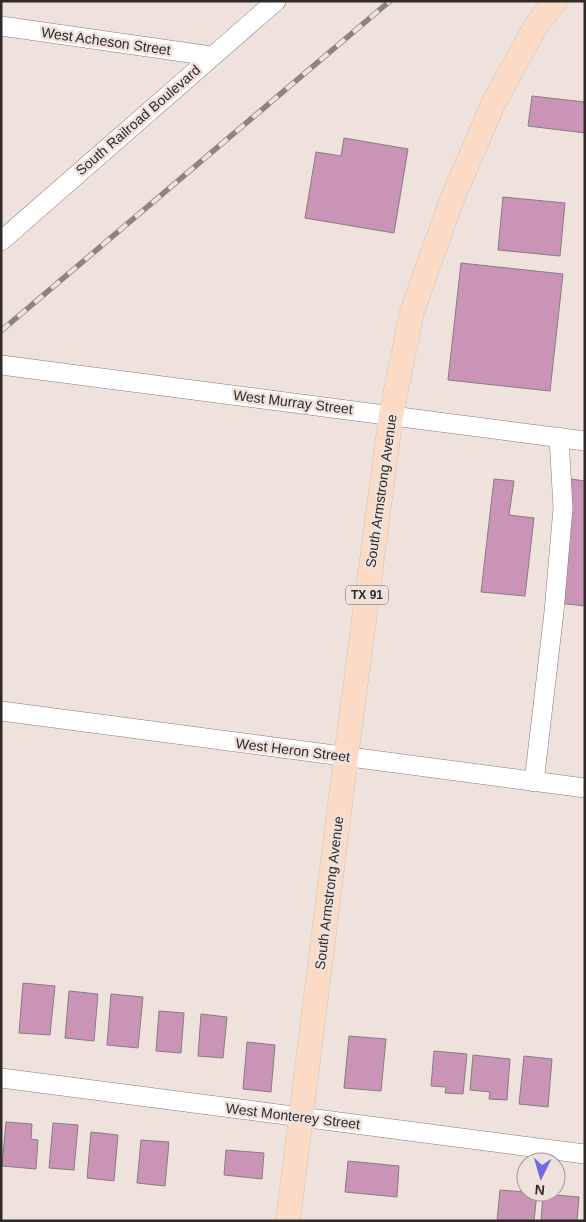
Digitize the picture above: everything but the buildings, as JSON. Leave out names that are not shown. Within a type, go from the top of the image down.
[{"type":"main road","name":"South Armstrong Avenue","points":[[288,1221],[391,414],[412,312],[452,199],[494,102],[536,26],[555,1]]},
{"type":"street","name":"South Railroad Boulevard","points":[[1,241],[276,1]]},
{"type":"street","name":"West Acheson Street","points":[[1,26],[211,56]]},
{"type":"street","name":"West Murray Street","points":[[1,365],[391,414],[585,441]]},
{"type":"street","points":[[534,782],[554,612],[563,508],[559,437]]},
{"type":"street","name":"West Heron Street","points":[[1,711],[585,788]]},
{"type":"street","name":"West Monterey Street","points":[[1,1078],[585,1154]]},
{"type":"railway","points":[[1,331],[390,1]]}]
